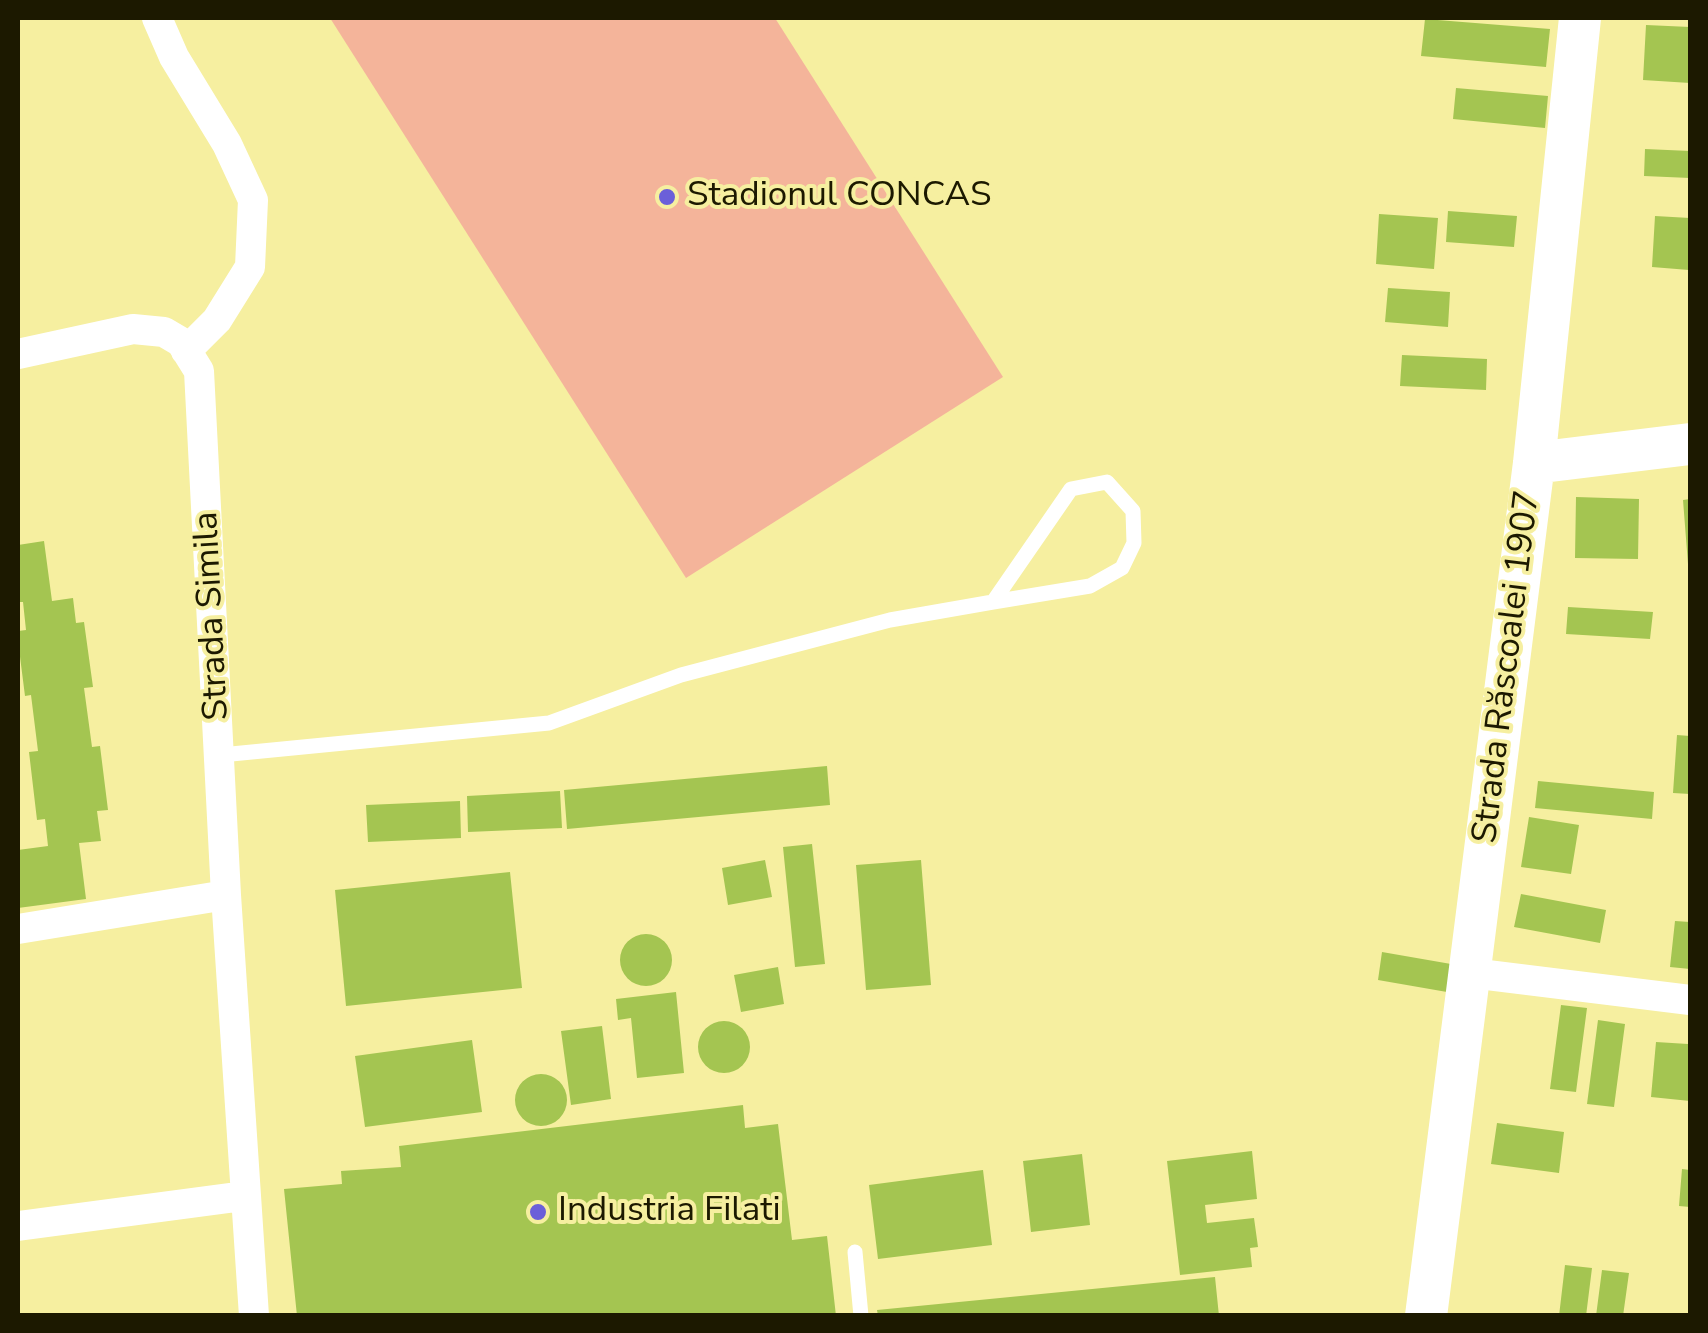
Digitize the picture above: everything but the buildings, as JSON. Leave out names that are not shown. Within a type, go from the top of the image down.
[{"type":"street","points":[[18,354],[133,329],[164,332],[184,347],[217,320],[250,267],[253,200],[228,144],[174,57],[157,18]]},
{"type":"street","name":"Strada Răscoalei 1907","points":[[1426,1316],[1534,463],[1580,18]]},
{"type":"street","name":"Strada Simila","points":[[184,347],[199,372],[226,895],[254,1316]]},
{"type":"street","points":[[1534,463],[1690,444]]},
{"type":"street","points":[[18,928],[226,895]]},
{"type":"street","points":[[1471,973],[1690,1000]]},
{"type":"street","points":[[18,1226],[244,1196]]},
{"type":"lane","points":[[221,756],[549,723],[681,675],[890,620],[1090,586],[1122,568],[1134,543],[1133,511],[1108,482],[1071,489],[993,602]]},
{"type":"lane","points":[[855,1252],[862,1316]]},
{"type":"shaded area","name":"Stadionul CONCAS","points":[[330,18],[775,18],[1003,377],[686,578]]},
{"type":"place","name":"Stadionul CONCAS","points":[[667,197]]},
{"type":"place","name":"Industria Filati","points":[[538,1212]]}]
